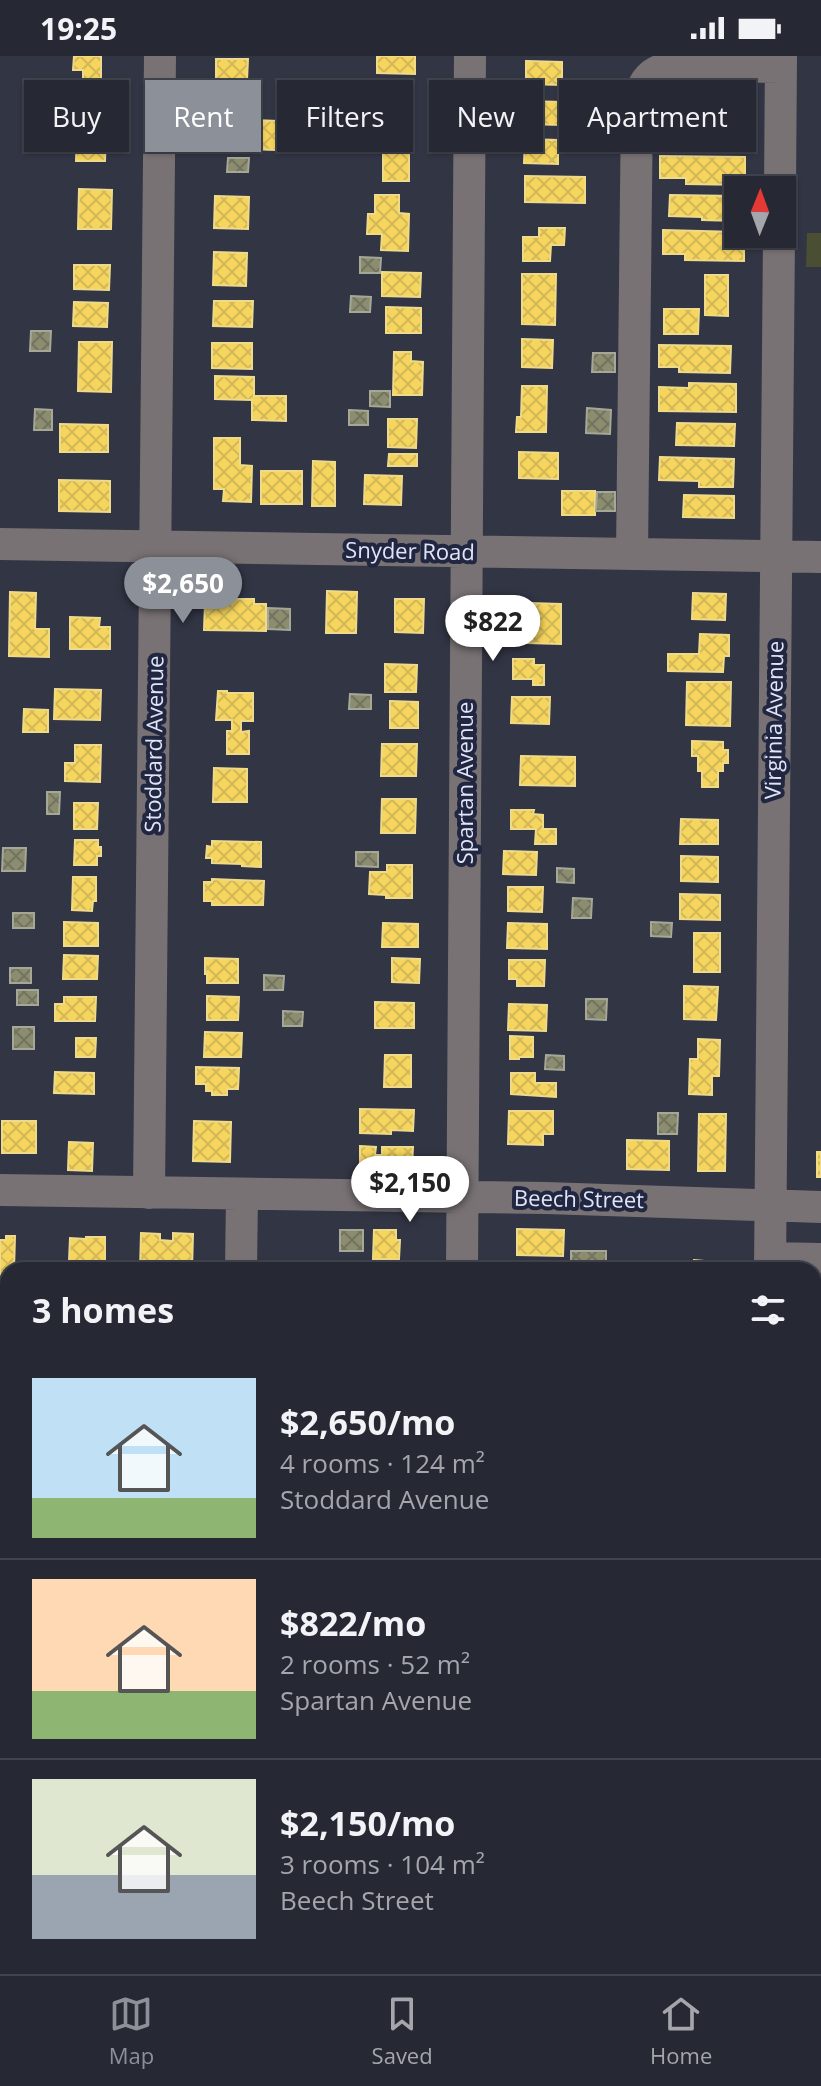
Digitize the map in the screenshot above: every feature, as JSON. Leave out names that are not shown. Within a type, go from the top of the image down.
[{"type":"street","name":"Stoddard Avenue","points":[[149,1193],[160,56]]},
{"type":"street","name":"Spartan Avenue","points":[[462,1262],[470,56]]},
{"type":"street","points":[[632,554],[637,102],[641,88],[660,69],[674,66],[781,61],[780,176]]},
{"type":"street","name":"Virginia Avenue","points":[[770,1262],[779,248]]},
{"type":"street","name":"Snyder Road","points":[[0,544],[821,557]]},
{"type":"street","name":"Beech Street","points":[[0,1190],[674,1201],[821,1207]]},
{"type":"street","points":[[241,1262],[242,1194]]},
{"type":"street","points":[[790,1262],[821,1259]]},
{"type":"green space","points":[[807,233],[821,233],[821,267],[806,267]]},
{"type":"building: Homes","points":[[74,56],[101,56],[101,80],[83,79],[83,70],[73,70]]},
{"type":"building: Homes","points":[[377,56],[415,56],[415,74],[377,73]]},
{"type":"building: Homes","points":[[216,59],[248,59],[247,80],[216,80]]},
{"type":"building: Homes","points":[[526,61],[562,62],[559,85],[543,84],[543,80],[526,80]]},
{"type":"building: Homes","points":[[543,101],[559,102],[559,125],[543,124]]},
{"type":"building: Homes","points":[[261,120],[277,121],[276,150],[261,149]]},
{"type":"building: Homes","points":[[543,140],[558,140],[558,164],[524,163],[524,152],[543,152]]},
{"type":"building: Homes","points":[[76,152],[105,152],[105,161],[76,161]]},
{"type":"building: Homes","points":[[383,152],[409,152],[409,181],[383,181]]},
{"type":"building: Homes","points":[[660,156],[745,157],[745,176],[724,176],[724,185],[686,184],[686,178],[660,178]]},
{"type":"building: Homes","points":[[525,176],[585,177],[585,203],[525,202]]},
{"type":"building: Homes","points":[[79,189],[112,190],[111,229],[78,229]]},
{"type":"building: Homes","points":[[375,195],[399,195],[399,213],[409,214],[408,251],[381,250],[382,234],[367,234],[368,214],[375,214]]},
{"type":"building: Homes","points":[[670,195],[724,196],[724,221],[669,216]]},
{"type":"building: Homes","points":[[215,196],[249,197],[248,229],[214,228]]},
{"type":"building: Homes","points":[[539,228],[565,228],[564,245],[551,245],[550,261],[523,261],[523,237],[539,237]]},
{"type":"building: Homes","points":[[663,230],[724,232],[724,248],[744,248],[744,261],[685,260],[685,254],[663,254]]},
{"type":"building: Homes","points":[[214,252],[247,253],[246,286],[213,285]]},
{"type":"building: Homes","points":[[74,265],[110,265],[109,290],[74,289]]},
{"type":"building: Homes","points":[[382,272],[421,273],[420,297],[382,296]]},
{"type":"building: Homes","points":[[522,274],[556,274],[555,325],[522,324]]},
{"type":"building: Homes","points":[[705,275],[728,275],[728,316],[705,315]]},
{"type":"building: Homes","points":[[214,301],[253,301],[252,327],[213,326]]},
{"type":"building: Homes","points":[[74,302],[108,303],[107,327],[73,326]]},
{"type":"building: Homes","points":[[386,307],[421,308],[421,333],[386,333]]},
{"type":"building: Homes","points":[[664,309],[699,309],[698,334],[664,334]]},
{"type":"building: Homes","points":[[522,339],[553,340],[552,368],[522,367]]},
{"type":"building: Homes","points":[[79,342],[112,342],[111,392],[78,391]]},
{"type":"building: Homes","points":[[212,343],[252,343],[252,369],[212,368]]},
{"type":"building: Homes","points":[[659,345],[731,346],[730,373],[679,372],[679,367],[659,367]]},
{"type":"building: Homes","points":[[394,352],[411,352],[411,361],[423,362],[422,395],[393,395]]},
{"type":"building: Homes","points":[[215,376],[254,377],[254,396],[286,396],[286,421],[252,420],[252,400],[215,399]]},
{"type":"building: Homes","points":[[689,383],[736,384],[736,412],[659,411],[659,387],[689,388]]},
{"type":"building: Homes","points":[[522,386],[547,386],[546,432],[516,432],[517,417],[521,417]]},
{"type":"building: Homes","points":[[388,419],[417,419],[416,448],[388,447]]},
{"type":"building: Homes","points":[[677,423],[735,424],[734,446],[676,445]]},
{"type":"building: Homes","points":[[60,424],[108,425],[108,452],[60,452]]},
{"type":"building: Homes","points":[[214,438],[240,438],[240,465],[252,466],[251,502],[223,501],[224,489],[214,489]]},
{"type":"building: Homes","points":[[519,452],[558,453],[558,479],[519,478]]},
{"type":"building: Homes","points":[[389,454],[417,454],[417,466],[388,466]]},
{"type":"building: Homes","points":[[660,457],[734,459],[733,487],[699,487],[699,481],[659,480]]},
{"type":"building: Homes","points":[[313,461],[335,462],[335,506],[312,506]]},
{"type":"building: Homes","points":[[261,471],[302,471],[302,504],[261,504]]},
{"type":"building: Homes","points":[[365,475],[402,476],[401,505],[364,504]]},
{"type":"building: Homes","points":[[59,480],[110,481],[110,512],[59,511]]},
{"type":"building: Homes","points":[[562,491],[595,491],[595,515],[562,515]]},
{"type":"building: Homes","points":[[684,495],[734,496],[734,518],[683,517]]},
{"type":"building: Homes","points":[[327,591],[357,592],[356,633],[326,633]]},
{"type":"building: Homes","points":[[10,592],[36,593],[35,629],[49,629],[49,657],[9,656]]},
{"type":"building: Homes","points":[[693,593],[726,594],[725,620],[692,619]]},
{"type":"building: Homes","points":[[228,599],[254,599],[254,604],[266,604],[266,631],[204,630],[205,603],[228,603]]},
{"type":"building: Homes","points":[[395,599],[424,599],[423,633],[395,632]]},
{"type":"building: Homes","points":[[528,603],[561,604],[561,644],[527,643]]},
{"type":"building: Homes","points":[[70,617],[100,618],[99,627],[110,627],[110,649],[70,649]]},
{"type":"building: Homes","points":[[700,634],[729,635],[729,656],[724,656],[723,672],[668,671],[668,654],[699,654]]},
{"type":"building: Homes","points":[[513,659],[534,659],[534,665],[544,665],[544,685],[533,685],[533,679],[513,679]]},
{"type":"building: Homes","points":[[385,664],[417,665],[416,692],[385,692]]},
{"type":"building: Homes","points":[[687,682],[731,682],[730,726],[686,725]]},
{"type":"building: Homes","points":[[55,689],[101,690],[100,720],[54,719]]},
{"type":"building: Homes","points":[[218,691],[253,693],[253,721],[241,721],[241,732],[249,731],[249,754],[227,754],[227,731],[232,731],[232,720],[216,720]]},
{"type":"building: Homes","points":[[512,697],[550,697],[549,724],[511,723]]},
{"type":"building: Homes","points":[[390,701],[418,702],[418,728],[390,728]]},
{"type":"building: Homes","points":[[24,709],[48,710],[48,732],[23,732]]},
{"type":"building: Homes","points":[[692,741],[723,742],[723,750],[728,750],[728,763],[723,763],[723,771],[718,771],[718,787],[702,787],[702,771],[698,771],[698,756],[692,756]]},
{"type":"building: Homes","points":[[382,744],[417,744],[416,776],[381,776]]},
{"type":"building: Homes","points":[[75,745],[101,745],[100,782],[65,781],[65,763],[75,763]]},
{"type":"building: Homes","points":[[521,756],[575,757],[575,786],[520,785]]},
{"type":"building: Homes","points":[[214,768],[247,769],[247,802],[213,802]]},
{"type":"building: Homes","points":[[382,799],[416,799],[415,833],[381,833]]},
{"type":"building: Homes","points":[[74,803],[98,803],[97,829],[74,829]]},
{"type":"building: Homes","points":[[511,810],[534,810],[533,814],[543,815],[543,829],[556,829],[556,844],[535,844],[536,829],[511,829]]},
{"type":"building: Homes","points":[[681,819],[718,820],[718,844],[680,844]]},
{"type":"building: Homes","points":[[75,840],[98,840],[101,856],[97,856],[97,865],[74,865]]},
{"type":"building: Homes","points":[[212,841],[261,842],[261,867],[212,863],[212,858],[206,858],[207,846],[212,847]]},
{"type":"building: Homes","points":[[504,851],[537,852],[536,875],[503,874]]},
{"type":"building: Homes","points":[[681,856],[718,857],[718,882],[681,881]]},
{"type":"building: Homes","points":[[387,865],[412,865],[412,898],[386,898],[386,895],[369,894],[370,872],[387,872]]},
{"type":"building: Homes","points":[[73,877],[96,877],[96,901],[93,901],[92,911],[72,910]]},
{"type":"building: Homes","points":[[212,879],[264,881],[263,905],[212,905],[212,901],[204,901],[204,882],[212,882]]},
{"type":"building: Homes","points":[[508,887],[543,887],[542,912],[508,911]]},
{"type":"building: Homes","points":[[680,894],[720,895],[720,920],[680,919]]},
{"type":"building: Homes","points":[[64,922],[98,923],[98,946],[64,946]]},
{"type":"building: Homes","points":[[383,923],[418,924],[418,947],[382,947]]},
{"type":"building: Homes","points":[[508,923],[547,924],[547,949],[507,948]]},
{"type":"building: Homes","points":[[694,933],[720,933],[720,972],[694,972]]},
{"type":"building: Homes","points":[[64,955],[98,956],[97,979],[63,979]]},
{"type":"building: Homes","points":[[205,958],[238,959],[238,983],[207,983]]},
{"type":"building: Homes","points":[[392,958],[420,959],[419,983],[392,982]]},
{"type":"building: Homes","points":[[509,960],[545,960],[544,986],[517,986],[517,979],[509,979]]},
{"type":"building: Homes","points":[[684,986],[718,987],[716,1020],[684,1019]]},
{"type":"building: Homes","points":[[207,996],[239,997],[238,1020],[207,1020]]},
{"type":"building: Homes","points":[[64,997],[96,997],[95,1021],[55,1021],[55,1004],[64,1004]]},
{"type":"building: Homes","points":[[375,1002],[414,1003],[414,1028],[375,1028]]},
{"type":"building: Homes","points":[[509,1004],[547,1005],[546,1031],[508,1030]]},
{"type":"building: Homes","points":[[205,1032],[242,1033],[241,1057],[204,1057]]},
{"type":"building: Homes","points":[[510,1036],[533,1037],[533,1057],[510,1059]]},
{"type":"building: Homes","points":[[76,1038],[96,1038],[95,1057],[76,1057]]},
{"type":"building: Homes","points":[[698,1039],[720,1040],[719,1076],[712,1076],[712,1095],[689,1094],[690,1059],[698,1059]]},
{"type":"building: Homes","points":[[385,1055],[411,1055],[411,1087],[384,1087]]},
{"type":"building: Homes","points":[[196,1067],[239,1068],[238,1089],[227,1089],[227,1095],[212,1095],[212,1091],[206,1091],[206,1084],[196,1084]]},
{"type":"building: Homes","points":[[55,1072],[94,1073],[94,1094],[54,1093]]},
{"type":"building: Homes","points":[[511,1073],[535,1073],[535,1083],[556,1083],[556,1097],[511,1094]]},
{"type":"building: Homes","points":[[360,1109],[414,1110],[413,1131],[360,1133]]},
{"type":"building: Homes","points":[[509,1111],[553,1111],[553,1134],[543,1134],[543,1145],[508,1144]]},
{"type":"building: Homes","points":[[699,1114],[726,1114],[725,1171],[698,1171]]},
{"type":"building: Homes","points":[[2,1121],[36,1121],[36,1153],[2,1153]]},
{"type":"building: Homes","points":[[194,1121],[231,1122],[230,1162],[193,1161]]},
{"type":"building: Homes","points":[[627,1140],[669,1141],[669,1170],[627,1169]]},
{"type":"building: Homes","points":[[69,1142],[93,1143],[92,1171],[68,1170]]},
{"type":"building: Homes","points":[[360,1146],[376,1147],[375,1155],[382,1155],[382,1147],[413,1147],[412,1168],[384,1165],[360,1167]]},
{"type":"building: Homes","points":[[817,1152],[821,1152],[821,1177],[817,1177]]},
{"type":"building: Homes","points":[[517,1229],[564,1230],[563,1256],[517,1255]]},
{"type":"building: Homes","points":[[374,1230],[396,1230],[396,1240],[400,1240],[399,1259],[373,1259]]},
{"type":"building: Homes","points":[[141,1233],[160,1234],[160,1240],[173,1241],[173,1233],[193,1234],[192,1262],[140,1262]]},
{"type":"building: Homes","points":[[6,1236],[15,1236],[14,1262],[0,1262],[0,1240],[6,1240]]},
{"type":"building: Homes","points":[[105,1237],[105,1262],[69,1261],[70,1238]]},
{"type":"building: Industry","points":[[228,158],[249,158],[248,172],[227,172]]},
{"type":"building: Industry","points":[[360,257],[381,258],[380,273],[360,273]]},
{"type":"building: Industry","points":[[351,296],[371,297],[370,312],[350,312]]},
{"type":"building: Industry","points":[[31,331],[51,331],[50,351],[30,351]]},
{"type":"building: Industry","points":[[593,353],[615,353],[615,372],[592,372]]},
{"type":"building: Industry","points":[[370,391],[390,391],[390,407],[370,406]]},
{"type":"building: Industry","points":[[587,408],[611,410],[610,434],[586,433]]},
{"type":"building: Industry","points":[[35,409],[52,410],[52,430],[34,430]]},
{"type":"building: Industry","points":[[349,410],[368,411],[368,425],[349,425]]},
{"type":"building: Industry","points":[[597,492],[615,492],[615,511],[596,511]]},
{"type":"building: Industry","points":[[268,608],[290,609],[290,630],[268,629]]},
{"type":"building: Industry","points":[[350,694],[371,695],[371,709],[349,709]]},
{"type":"building: Industry","points":[[47,792],[60,792],[59,814],[47,814]]},
{"type":"building: Industry","points":[[3,848],[26,848],[25,871],[2,871]]},
{"type":"building: Industry","points":[[356,852],[378,852],[378,867],[356,866]]},
{"type":"building: Industry","points":[[557,868],[574,869],[574,883],[557,882]]},
{"type":"building: Industry","points":[[573,898],[592,899],[591,918],[572,918]]},
{"type":"building: Industry","points":[[13,913],[34,913],[34,928],[13,928]]},
{"type":"building: Industry","points":[[651,922],[672,923],[671,937],[651,936]]},
{"type":"building: Industry","points":[[10,968],[31,968],[31,983],[10,983]]},
{"type":"building: Industry","points":[[264,975],[284,976],[283,990],[264,990]]},
{"type":"building: Industry","points":[[17,990],[38,990],[38,1005],[17,1005]]},
{"type":"building: Industry","points":[[586,999],[607,999],[606,1020],[586,1019]]},
{"type":"building: Industry","points":[[283,1011],[303,1012],[302,1026],[283,1026]]},
{"type":"building: Industry","points":[[13,1027],[34,1027],[34,1049],[13,1049]]},
{"type":"building: Industry","points":[[546,1055],[564,1056],[564,1070],[545,1069]]},
{"type":"building: Industry","points":[[658,1113],[678,1113],[677,1134],[658,1134]]},
{"type":"building: Industry","points":[[340,1230],[363,1230],[363,1251],[340,1251]]},
{"type":"building: Industry","points":[[571,1251],[606,1251],[606,1262],[571,1262]]}]
